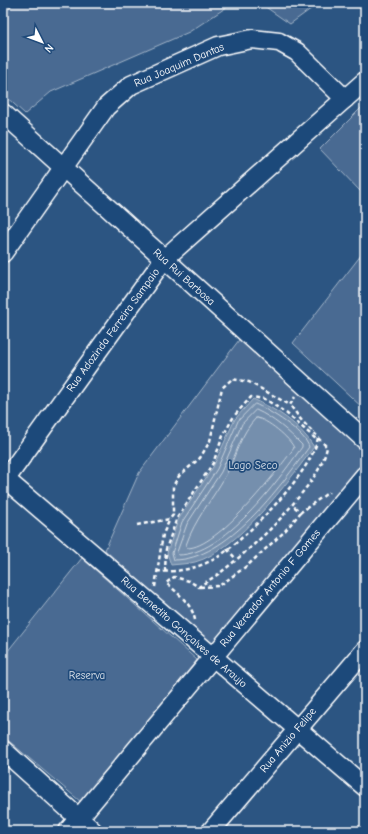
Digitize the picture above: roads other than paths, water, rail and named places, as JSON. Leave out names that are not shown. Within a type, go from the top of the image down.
[{"type":"street","name":"Rua Joaquim Dantas","points":[[3,253],[106,107],[131,85],[218,46],[252,39],[279,42],[297,52],[345,99]]},
{"type":"street","name":"Rua Adozinda Ferreira Sampaio","points":[[4,480],[164,258],[365,81]]},
{"type":"street","name":"Rua Rui Barbosa","points":[[3,113],[365,440]]},
{"type":"street","name":"Rua Vereador Antonio F Gomes","points":[[73,825],[365,475]]},
{"type":"street","name":"Rua Benedito Gonçalves de Araujo","points":[[4,480],[365,787]]},
{"type":"street","name":"Rua Anizio Felipe","points":[[211,831],[365,650]]},
{"type":"street","points":[[3,750],[73,825],[93,831]]},
{"type":"water","points":[[253,399],[270,407],[295,424],[314,447],[291,478],[245,530],[228,544],[211,555],[195,562],[171,565],[167,553],[178,520],[213,467],[235,419]]},
{"type":"park label","name":"Lago Seco","points":[[253,465]]},
{"type":"park label","name":"Reserva","points":[[87,675]]}]
